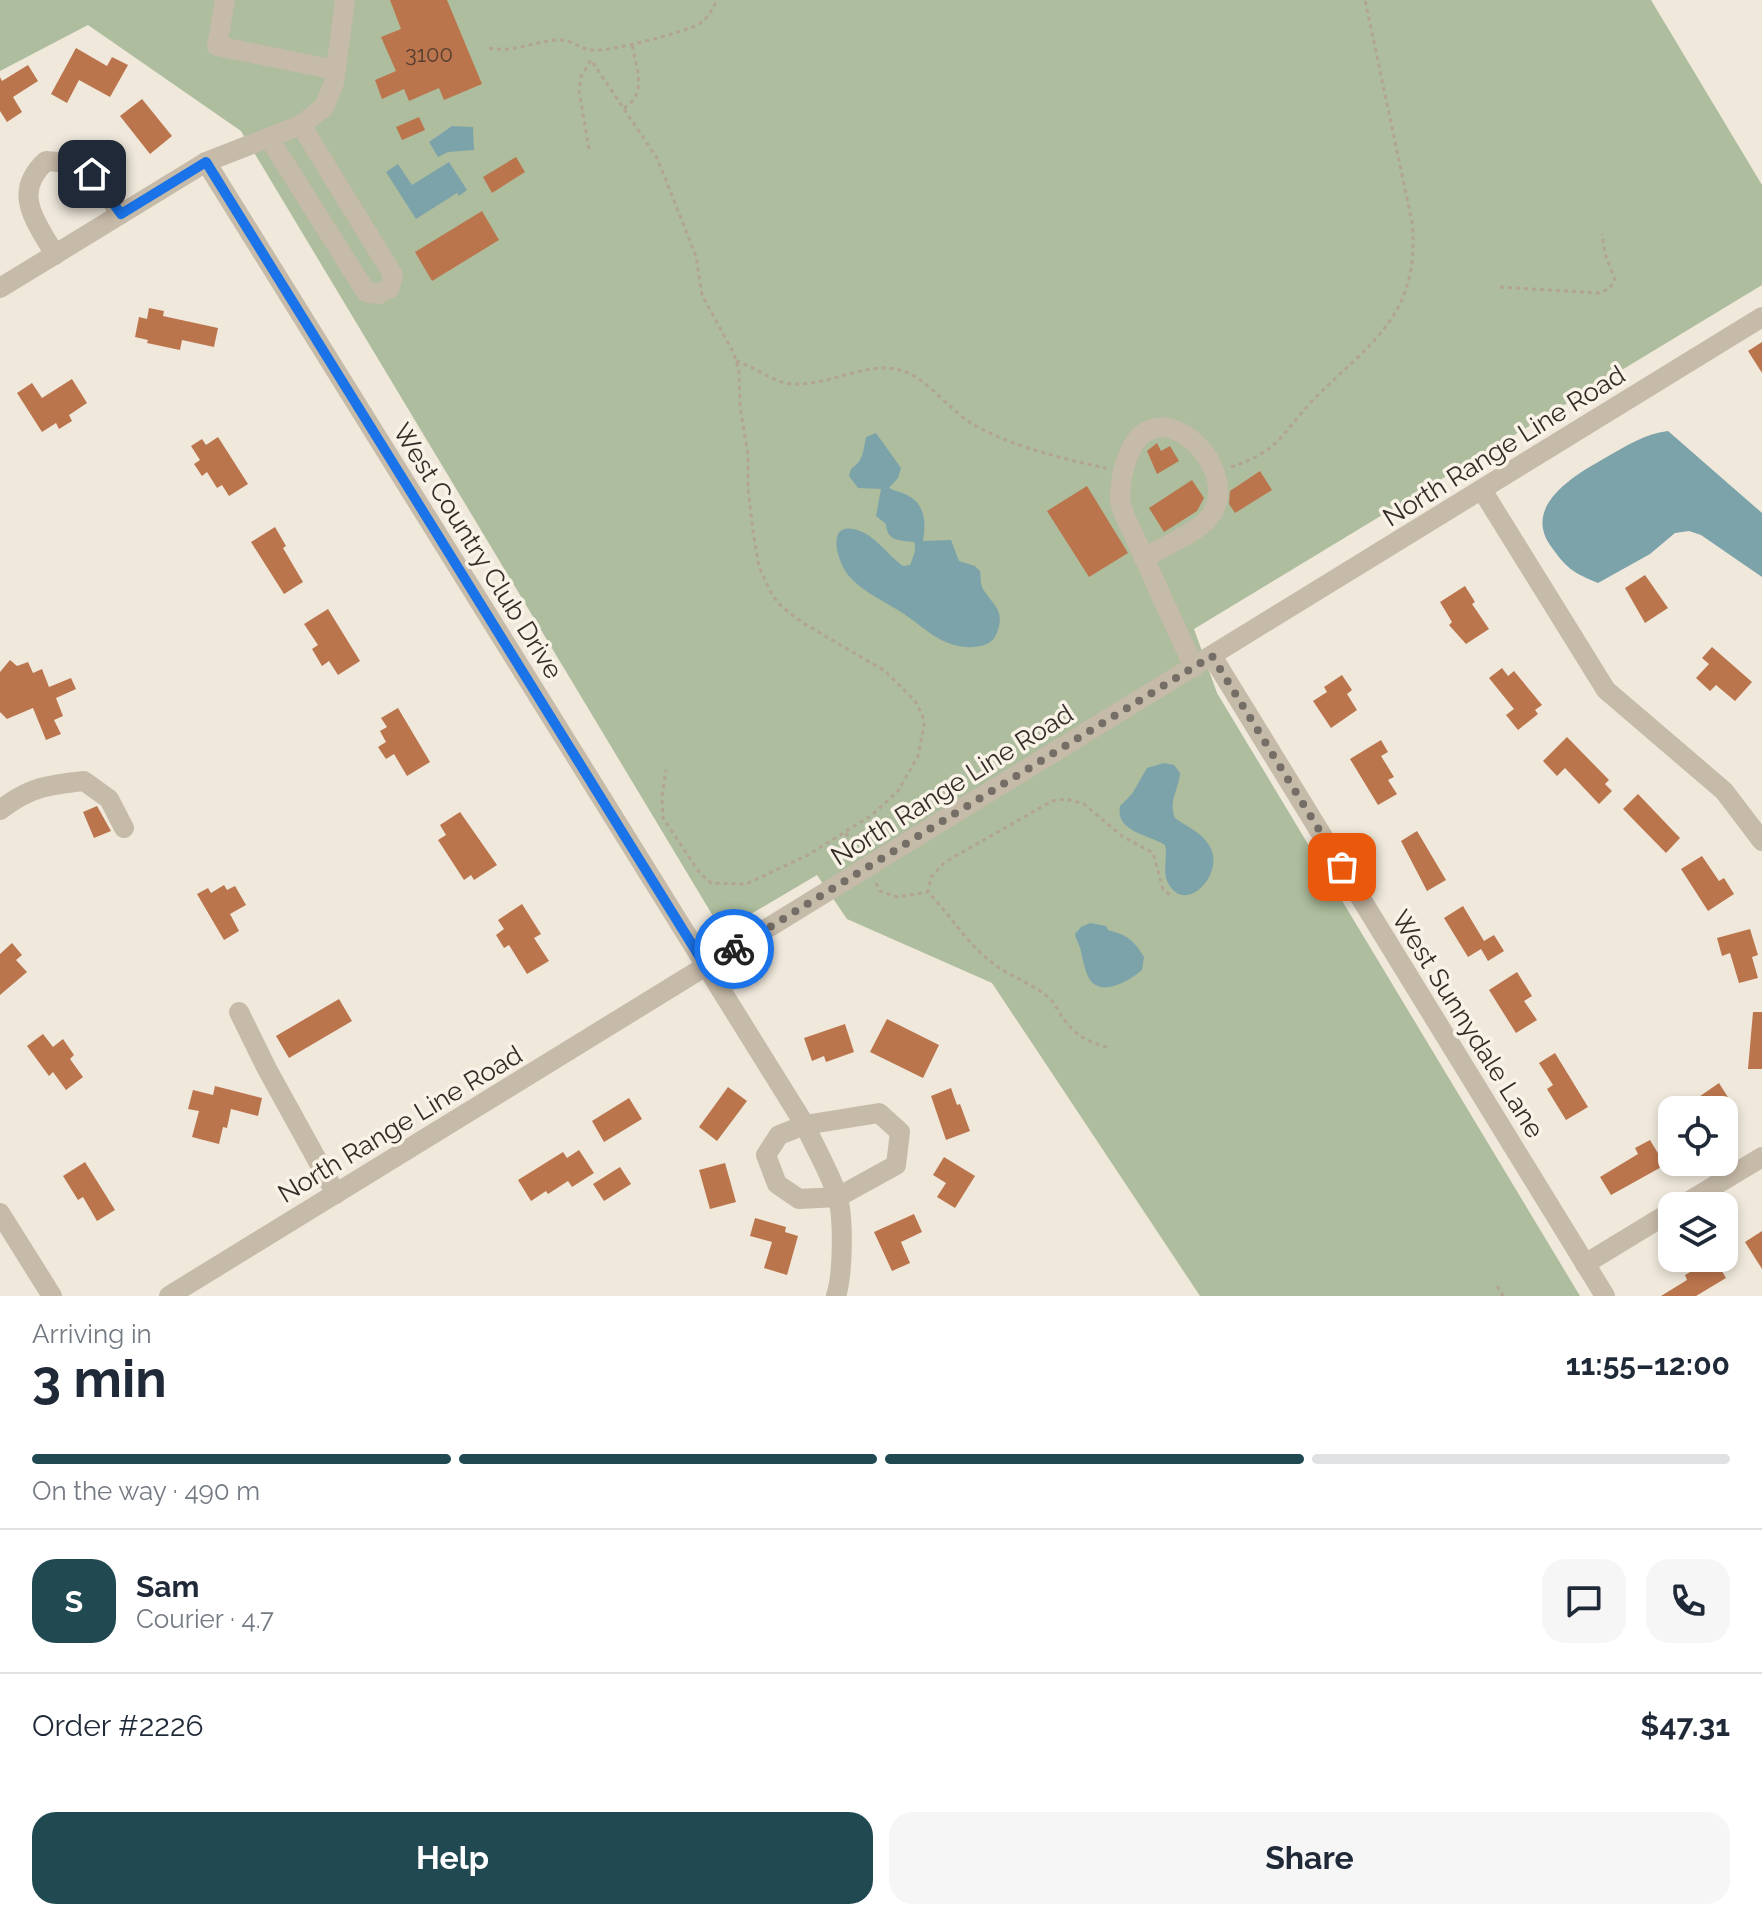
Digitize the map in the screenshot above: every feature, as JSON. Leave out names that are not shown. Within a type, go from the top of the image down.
[{"type":"street","points":[[225,0],[217,46],[336,70]]},
{"type":"street","points":[[0,288],[206,162],[301,125],[324,107],[334,83],[345,0]]},
{"type":"street","points":[[269,138],[366,292],[379,294],[390,288],[393,275],[301,125]]},
{"type":"street","points":[[55,255],[30,211],[28,186],[33,173],[46,161],[71,163],[92,174],[121,214]]},
{"type":"street","name":"West Country Club Drive","points":[[206,162],[805,1125],[838,1197],[842,1246],[840,1285],[836,1296]]},
{"type":"street","name":"North Range Line Road","points":[[169,1296],[1762,317]]},
{"type":"street","points":[[1162,427],[1174,429],[1191,439],[1211,461],[1217,473],[1214,508],[1208,519],[1144,558],[1120,500],[1123,471],[1132,445],[1140,435],[1162,427]]},
{"type":"street","points":[[1482,490],[1606,690],[1724,791],[1762,841]]},
{"type":"street","name":"West Sunnydale Lane","points":[[1144,558],[1203,661],[1605,1296]]},
{"type":"street","points":[[0,810],[21,794],[51,784],[84,781],[109,799],[124,828]]},
{"type":"street","points":[[239,1012],[336,1194]]},
{"type":"street","points":[[879,1113],[900,1132],[896,1165],[838,1197],[799,1199],[777,1184],[766,1155],[779,1135],[805,1125],[879,1113]]},
{"type":"street","points":[[1704,1192],[1762,1157]]},
{"type":"street","points":[[0,1213],[52,1296]]},
{"type":"street","points":[[1585,1264],[1658,1220]]},
{"type":"path","points":[[489,48],[511,50],[567,40],[592,51],[632,44],[701,23],[717,0]]},
{"type":"path","points":[[1217,473],[1254,460],[1269,451],[1311,403],[1379,338],[1404,295],[1414,243],[1412,222],[1365,0]]},
{"type":"path","points":[[624,108],[634,102],[640,91],[632,44]]},
{"type":"path","points":[[589,149],[579,91],[581,77],[591,60],[592,51]]},
{"type":"path","points":[[591,60],[657,158],[696,256],[702,295],[736,361],[755,543],[759,567],[772,595],[803,623],[885,671],[915,701],[922,714],[922,743],[918,756],[898,791],[846,833],[746,884],[711,883],[699,872],[663,818],[666,770]]},
{"type":"path","points":[[1500,287],[1599,293],[1609,289],[1615,280],[1605,254],[1602,234]]},
{"type":"path","points":[[736,361],[752,366],[776,381],[792,384],[825,382],[880,366],[901,370],[912,374],[944,403],[989,433],[1123,471]]},
{"type":"path","points":[[928,892],[931,877],[945,862],[1052,801],[1066,799],[1084,804],[1122,836],[1153,853],[1163,889],[1170,895]]},
{"type":"path","points":[[846,833],[860,856]]},
{"type":"path","points":[[874,880],[880,891],[897,897],[928,892]]},
{"type":"path","points":[[928,892],[952,917],[971,945],[994,965],[1038,989],[1054,1003],[1067,1024],[1081,1037],[1107,1047]]},
{"type":"path","points":[[1497,1286],[1503,1296]]},
{"type":"green space","points":[[0,0],[1651,0],[1762,185],[1762,285],[1194,629],[1217,693],[1580,1296],[1200,1296],[992,983],[847,919],[817,875],[722,931],[241,131],[88,25],[0,71]]},
{"type":"water","points":[[452,126],[473,127],[474,150],[448,152],[438,157],[429,142]]},
{"type":"water","points":[[449,162],[467,190],[416,219],[386,172],[398,164],[412,185]]},
{"type":"water","points":[[1668,431],[1762,513],[1762,577],[1701,535],[1689,531],[1675,533],[1650,554],[1598,583],[1571,569],[1550,545],[1543,530],[1543,517],[1548,504],[1567,482],[1628,445]]},
{"type":"water","points":[[876,433],[901,468],[898,478],[889,488],[913,499],[921,509],[923,541],[951,540],[959,561],[980,571],[983,589],[996,606],[1000,620],[993,639],[987,644],[963,647],[944,641],[860,587],[844,568],[836,542],[842,530],[860,531],[872,538],[903,566],[910,565],[914,554],[914,542],[892,537],[886,524],[876,516],[881,489],[858,488],[849,476],[851,469],[861,459],[866,437]]},
{"type":"water","points":[[1164,763],[1174,765],[1180,773],[1173,800],[1175,818],[1202,837],[1213,856],[1209,878],[1194,893],[1185,895],[1176,892],[1166,879],[1165,845],[1128,827],[1120,815],[1120,806],[1132,794],[1147,768]]},
{"type":"water","points":[[1090,923],[1106,926],[1108,930],[1133,942],[1144,957],[1142,970],[1114,986],[1093,984],[1075,934]]},
{"type":"building","points":[[390,0],[447,0],[482,84],[444,100],[439,88],[409,101],[404,89],[382,99],[375,80],[396,71],[381,37],[401,29]]},
{"type":"building","points":[[76,48],[107,66],[112,57],[128,65],[110,97],[79,80],[67,103],[51,94]]},
{"type":"building","points":[[28,65],[38,81],[13,97],[22,112],[7,122],[0,111],[0,77],[2,81]]},
{"type":"building","points":[[142,99],[172,136],[150,154],[120,116]]},
{"type":"building","points":[[419,117],[425,130],[402,140],[396,127]]},
{"type":"building","points":[[516,157],[525,172],[492,193],[483,177]]},
{"type":"building","points":[[482,211],[499,240],[432,281],[415,252]]},
{"type":"building","points":[[149,308],[164,311],[163,316],[218,328],[214,347],[182,340],[180,350],[147,343],[148,340],[135,337],[139,317],[147,319]]},
{"type":"building","points":[[1762,342],[1762,373],[1748,351]]},
{"type":"building","points":[[72,379],[87,403],[69,415],[72,421],[59,429],[56,423],[42,432],[17,393],[32,383],[42,398]]},
{"type":"building","points":[[218,437],[248,484],[229,496],[222,485],[217,488],[207,472],[202,476],[194,464],[200,460],[191,446],[202,439],[206,445]]},
{"type":"building","points":[[1157,443],[1161,451],[1170,446],[1179,461],[1157,474],[1147,451]]},
{"type":"building","points":[[1260,471],[1272,490],[1235,513],[1229,504],[1230,491]]},
{"type":"building","points":[[1192,480],[1204,498],[1197,511],[1164,532],[1149,508]]},
{"type":"building","points":[[1087,486],[1128,553],[1089,577],[1047,511]]},
{"type":"building","points":[[275,527],[303,582],[284,594],[251,542]]},
{"type":"building","points":[[1645,575],[1668,608],[1645,623],[1625,588]]},
{"type":"building","points":[[1465,586],[1475,602],[1472,604],[1489,629],[1466,644],[1449,625],[1452,622],[1440,602]]},
{"type":"building","points":[[328,609],[360,661],[338,675],[329,661],[322,666],[312,649],[318,645],[304,624]]},
{"type":"building","points":[[1712,647],[1752,682],[1735,701],[1716,685],[1710,691],[1696,678],[1709,664],[1702,658]]},
{"type":"building","points":[[10,660],[17,666],[28,662],[33,673],[42,669],[49,687],[71,678],[76,689],[56,698],[63,716],[54,720],[61,734],[46,740],[33,708],[7,719],[0,712],[0,672]]},
{"type":"building","points":[[1502,668],[1508,676],[1514,671],[1542,705],[1535,710],[1538,714],[1518,730],[1506,715],[1514,709],[1489,678]]},
{"type":"building","points":[[1342,675],[1352,690],[1347,694],[1357,710],[1331,728],[1313,701],[1327,692],[1324,687]]},
{"type":"building","points":[[398,708],[430,762],[407,776],[394,754],[386,759],[378,747],[386,742],[380,731],[387,727],[381,718]]},
{"type":"building","points":[[1567,737],[1609,780],[1605,784],[1612,791],[1599,804],[1565,768],[1557,776],[1543,761]]},
{"type":"building","points":[[1381,740],[1388,752],[1381,756],[1394,777],[1388,780],[1397,794],[1378,805],[1350,759]]},
{"type":"building","points":[[1638,794],[1680,838],[1666,853],[1623,809]]},
{"type":"building","points":[[97,806],[111,831],[94,838],[83,812]]},
{"type":"building","points":[[460,812],[497,865],[474,880],[471,875],[464,880],[438,840],[446,835],[440,825]]},
{"type":"building","points":[[1417,831],[1446,880],[1427,891],[1401,841]]},
{"type":"building","points":[[1702,856],[1719,881],[1724,878],[1734,894],[1708,911],[1681,869]]},
{"type":"building","points":[[224,885],[227,890],[235,886],[246,905],[230,914],[239,931],[224,940],[197,894],[208,888],[211,893]]},
{"type":"building","points":[[522,904],[541,934],[534,938],[549,961],[527,974],[509,945],[504,948],[496,935],[504,929],[498,920]]},
{"type":"building","points":[[1463,906],[1484,941],[1494,935],[1504,951],[1488,961],[1481,949],[1468,957],[1444,918]]},
{"type":"building","points":[[1750,929],[1758,955],[1752,957],[1758,978],[1739,983],[1730,953],[1722,956],[1717,938]]},
{"type":"building","points":[[12,943],[22,955],[16,960],[27,972],[0,995],[0,954]]},
{"type":"building","points":[[1517,972],[1532,996],[1524,1001],[1537,1020],[1516,1033],[1489,990]]},
{"type":"building","points":[[339,999],[352,1021],[289,1058],[276,1036]]},
{"type":"building","points":[[1753,1012],[1762,1012],[1762,1069],[1748,1069]]},
{"type":"building","points":[[887,1019],[939,1045],[923,1078],[870,1052]]},
{"type":"building","points":[[845,1024],[854,1052],[826,1062],[824,1056],[812,1061],[804,1038]]},
{"type":"building","points":[[43,1034],[53,1047],[63,1039],[74,1055],[70,1059],[83,1077],[66,1090],[53,1072],[49,1076],[27,1046]]},
{"type":"building","points":[[1555,1053],[1588,1107],[1566,1120],[1547,1089],[1553,1085],[1539,1063]]},
{"type":"building","points":[[1719,1083],[1727,1096],[1700,1096]]},
{"type":"building","points":[[215,1086],[262,1098],[258,1116],[231,1109],[219,1144],[192,1137],[199,1111],[188,1109],[193,1090],[213,1095]]},
{"type":"building","points":[[728,1087],[747,1101],[717,1141],[699,1127]]},
{"type":"building","points":[[951,1088],[970,1131],[946,1140],[931,1096]]},
{"type":"building","points":[[629,1098],[642,1119],[604,1142],[592,1121]]},
{"type":"building","points":[[1650,1140],[1658,1153],[1658,1169],[1611,1195],[1600,1177],[1638,1154],[1635,1148]]},
{"type":"building","points":[[579,1150],[594,1173],[572,1187],[568,1181],[531,1201],[518,1180],[563,1152],[567,1158]]},
{"type":"building","points":[[944,1157],[975,1176],[955,1208],[937,1197],[946,1183],[933,1175]]},
{"type":"building","points":[[85,1162],[115,1210],[97,1221],[83,1197],[78,1200],[63,1176]]},
{"type":"building","points":[[725,1163],[736,1202],[710,1209],[699,1170]]},
{"type":"building","points":[[620,1167],[631,1184],[604,1201],[593,1184]]},
{"type":"building","points":[[914,1214],[922,1232],[901,1242],[910,1263],[892,1271],[874,1232]]},
{"type":"building","points":[[755,1218],[786,1227],[785,1232],[798,1236],[787,1275],[764,1268],[772,1242],[750,1236]]},
{"type":"building","points":[[1762,1231],[1762,1269],[1745,1242]]},
{"type":"building","points":[[1690,1272],[1722,1272],[1726,1278],[1696,1296],[1661,1296],[1687,1280],[1685,1275]]},
{"type":"way so far","points":[[734,949],[1212,656],[1342,867]]},
{"type":"route","points":[[92,174],[121,214],[206,162],[706,967],[734,949]]}]
